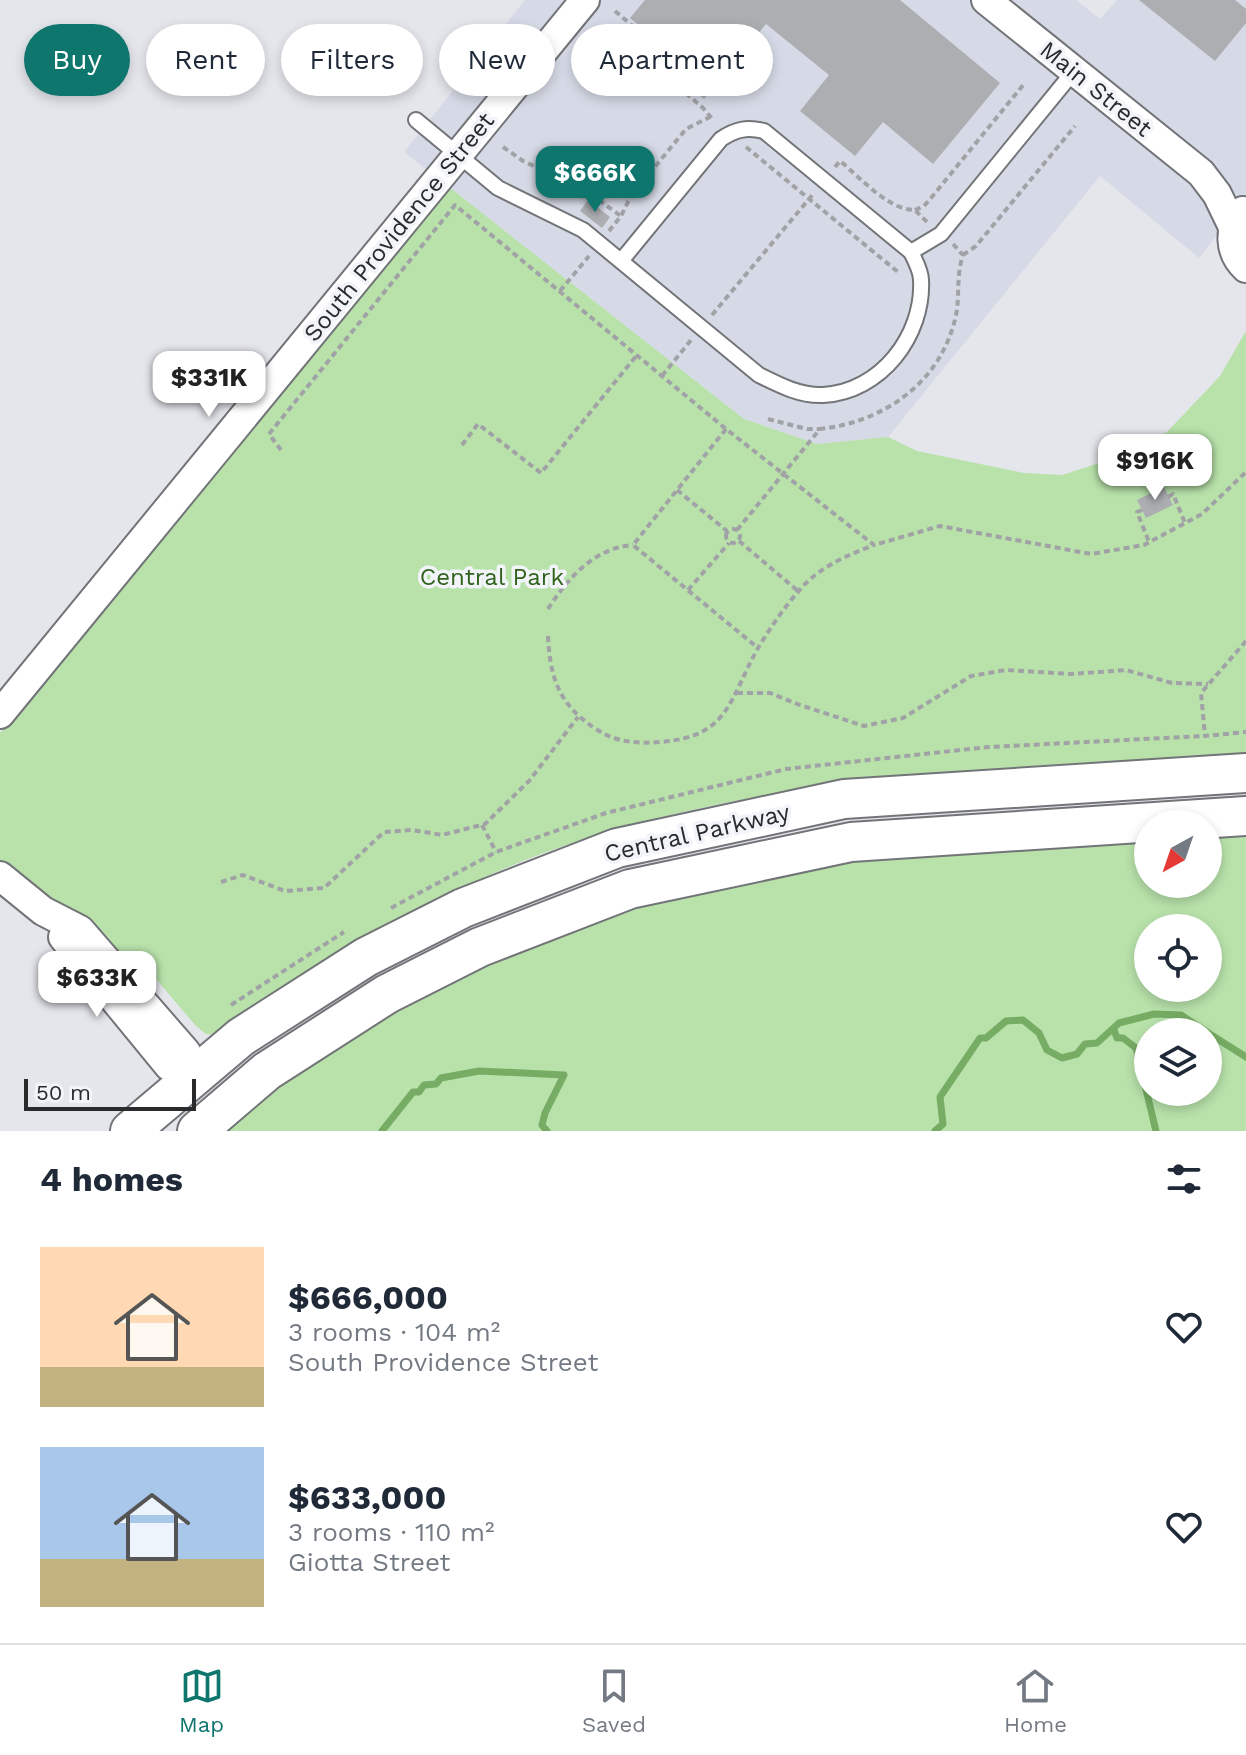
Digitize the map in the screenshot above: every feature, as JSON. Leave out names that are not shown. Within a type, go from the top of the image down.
[{"type":"main road","name":"Central Parkway","points":[[130,1131],[252,1029],[366,957],[463,908],[617,848],[844,799],[1246,773]]},
{"type":"main road","name":"Central Parkway","points":[[197,1131],[267,1071],[387,994],[480,947],[630,889],[851,842],[1246,816]]},
{"type":"main road","points":[[170,1131],[181,1118],[192,1078]]},
{"type":"street","name":"South Providence Street","points":[[0,714],[585,0]]},
{"type":"street","name":"Main Street","points":[[986,0],[1206,178],[1240,218],[1232,240],[1235,253],[1246,268]]},
{"type":"street","name":"Main Street","points":[[1206,178],[1246,194]]},
{"type":"street","points":[[0,876],[43,911],[169,1066],[192,1078]]},
{"type":"lane","points":[[911,252],[941,234],[1074,71]]},
{"type":"lane","points":[[416,120],[498,188],[562,218],[599,243],[759,375],[784,388],[824,395],[847,390],[887,366],[903,349],[914,328],[922,277],[911,252],[764,131],[743,128],[721,139],[621,261]]},
{"type":"path","points":[[915,210],[931,198],[1024,84]]},
{"type":"path","points":[[560,291],[686,129],[710,117]]},
{"type":"path","points":[[963,255],[976,246],[1075,126]]},
{"type":"path","points":[[503,147],[523,161],[583,189],[621,216]]},
{"type":"path","points":[[662,376],[840,161]]},
{"type":"path","points":[[281,450],[269,434],[455,205],[726,429],[874,545]]},
{"type":"path","points":[[462,445],[478,424],[541,473],[637,355]]},
{"type":"path","points":[[768,419],[807,429],[820,429]]},
{"type":"path","points":[[633,545],[726,429]]},
{"type":"path","points":[[548,636],[550,665],[560,693],[578,717],[605,736],[637,744],[671,742],[701,734],[728,711],[758,648],[798,591],[836,560],[874,545],[940,526],[1091,554],[1149,542],[1202,514],[1244,479],[1246,472]]},
{"type":"path","points":[[677,490],[727,531],[737,530],[782,474]]},
{"type":"path","points":[[1168,497],[1173,494],[1185,523]]},
{"type":"path","points":[[1142,510],[1137,512],[1149,542]]},
{"type":"path","points":[[737,530],[739,541]]},
{"type":"path","points":[[727,531],[725,538],[729,543],[739,541]]},
{"type":"path","points":[[739,541],[798,591]]},
{"type":"path","points":[[688,590],[729,543]]},
{"type":"path","points":[[548,609],[561,589],[586,564],[617,546],[633,545],[758,648]]},
{"type":"path","points":[[1246,641],[1201,693],[1205,736],[1246,732]]},
{"type":"path","points":[[737,693],[770,693],[864,726],[903,718],[971,676],[1006,670],[1072,674],[1126,670],[1172,683],[1208,684]]},
{"type":"path","points":[[221,882],[243,875],[285,891],[324,888],[384,832],[412,830],[442,835],[482,825],[529,781],[578,717]]},
{"type":"path","points":[[482,825],[496,852]]},
{"type":"shaded area","points":[[525,0],[1076,0],[1100,19],[1117,0],[1246,0],[1246,199],[1199,258],[1100,176],[888,437],[817,444],[744,419],[404,152],[449,96],[555,96],[555,24],[506,24]]},
{"type":"green space","name":"Central Park","points":[[449,187],[744,419],[817,444],[888,437],[917,451],[1024,473],[1062,475],[1102,462],[1167,432],[1220,376],[1246,331],[1246,755],[1061,764],[888,779],[766,796],[645,821],[528,859],[437,900],[372,936],[215,1035],[206,1034],[156,979],[58,910],[0,862],[0,733],[220,470]]},
{"type":"green space","points":[[1246,832],[1246,1131],[222,1131],[260,1100],[386,1015],[508,954],[669,895],[881,856],[1134,839],[1134,898],[1222,898],[1222,833]]},
{"type":"building","points":[[645,0],[900,0],[1000,83],[933,164],[883,122],[855,156],[800,111],[829,75],[773,30],[773,24],[637,24],[630,18]]},
{"type":"building","points":[[1139,0],[1235,0],[1246,9],[1246,23],[1215,61]]},
{"type":"building","points":[[588,200],[610,217],[602,228],[580,211]]},
{"type":"building","points":[[1164,487],[1173,505],[1146,518],[1137,500]]},
{"type":"waterway","points":[[1138,1018],[1154,1014],[1186,1018]]},
{"type":"waterway","points":[[935,1131],[943,1124],[940,1097],[980,1038],[986,1038],[1006,1021],[1023,1020],[1039,1033],[1047,1050],[1062,1058],[1077,1054],[1085,1044],[1097,1043],[1119,1023],[1134,1019]]},
{"type":"waterway","points":[[1114,1030],[1117,1038],[1123,1038],[1136,1048],[1156,1131]]},
{"type":"waterway","points":[[1222,1042],[1246,1057]]},
{"type":"waterway","points":[[382,1131],[413,1092],[419,1092],[424,1085],[436,1084],[441,1078],[479,1071],[564,1075],[545,1113],[542,1125],[547,1131]]}]
